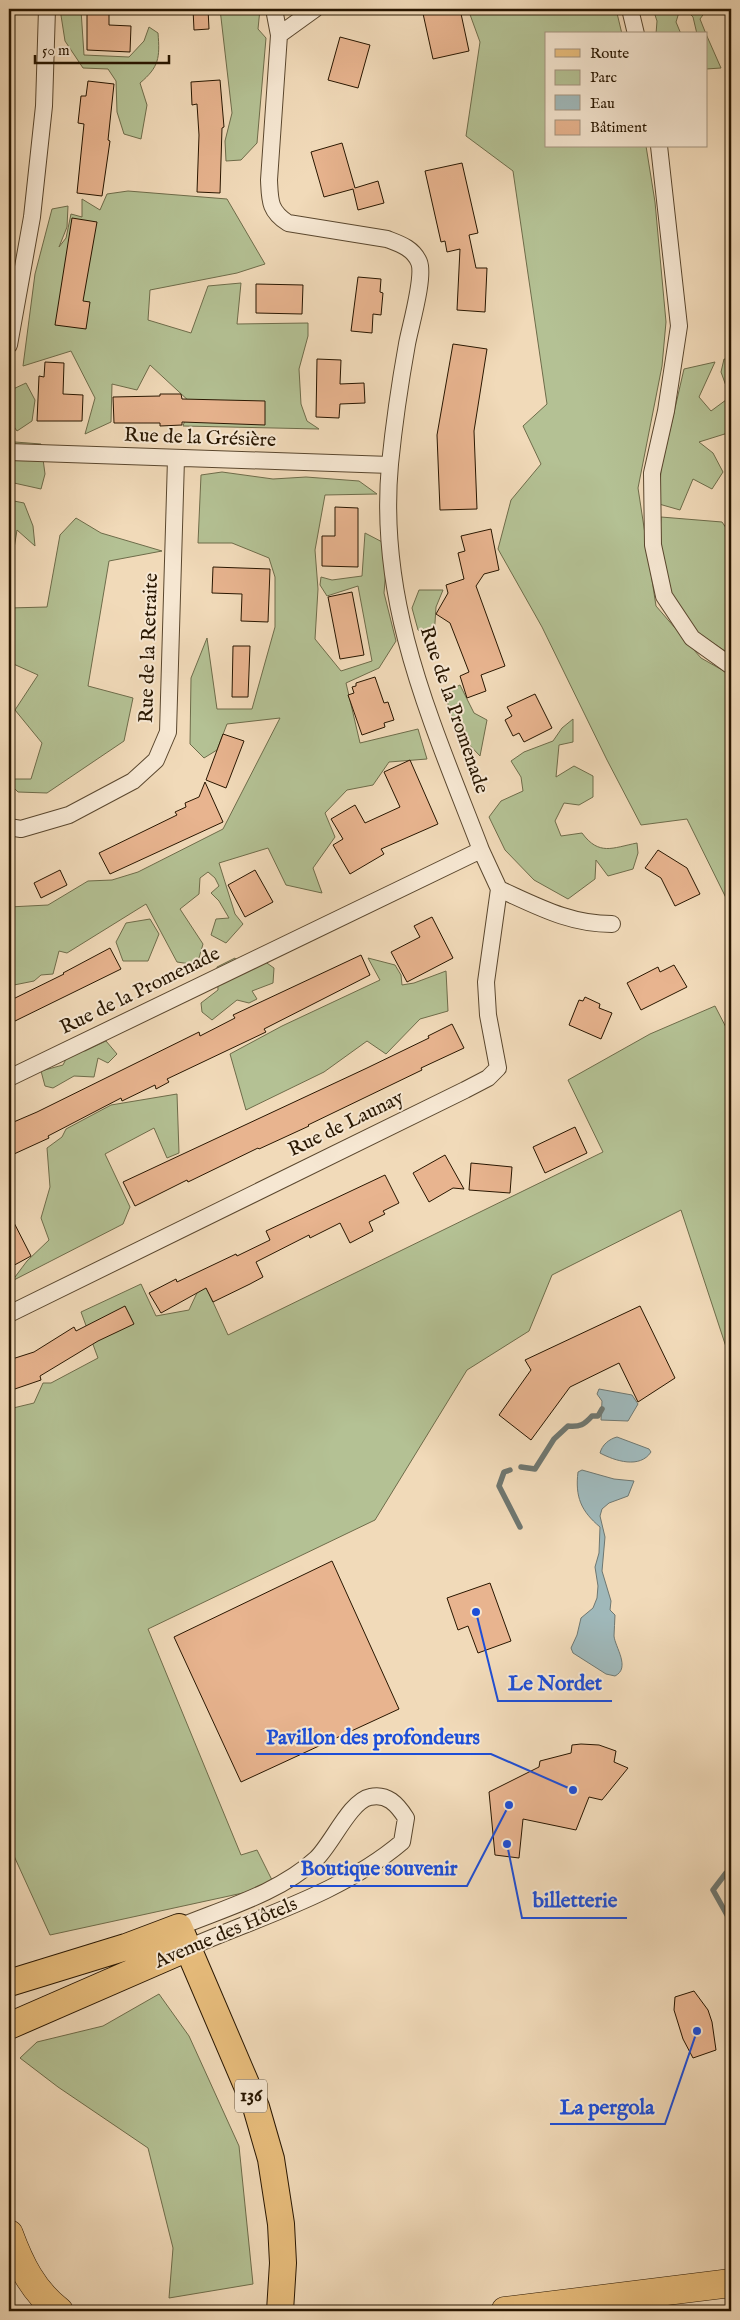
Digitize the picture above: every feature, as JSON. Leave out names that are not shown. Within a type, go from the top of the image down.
[{"type":"highway","points":[[9,2234],[31,2281],[45,2301],[59,2311]]},
{"type":"highway","points":[[505,2311],[731,2283]]},
{"type":"main road","name":"Avenue des Hôtels","points":[[9,1983],[126,1947],[184,1938]]},
{"type":"main road","name":"Avenue des Hôtels","points":[[9,2026],[184,1938]]},
{"type":"main road","name":"136","points":[[184,1938],[256,2107],[271,2159],[277,2192],[283,2263],[280,2311]]},
{"type":"street","points":[[9,345],[32,217],[44,106],[47,9]]},
{"type":"street","points":[[274,9],[279,35],[315,9]]},
{"type":"street","points":[[630,9],[636,32]]},
{"type":"street","name":"Rue de la Promenade","points":[[9,1078],[481,850],[433,726],[410,660],[395,593],[390,539],[390,465],[407,344],[420,282],[420,264],[413,252],[402,244],[387,239],[308,227],[288,222],[276,215],[270,200],[269,180],[279,35]]},
{"type":"street","points":[[659,148],[679,326],[666,411],[652,473],[653,545],[664,596],[692,638],[731,666]]},
{"type":"street","name":"Rue de la Grésière","points":[[9,452],[390,465]]},
{"type":"street","name":"Rue de la Retraite","points":[[9,826],[21,828],[68,815],[133,781],[156,760],[168,732],[176,458]]},
{"type":"street","points":[[481,850],[499,889],[562,917],[589,924],[612,924]]},
{"type":"street","name":"Rue de Launay","points":[[9,1314],[488,1078],[498,1068],[488,1016],[486,982],[499,889]]},
{"type":"street","name":"Avenue des Hôtels","points":[[381,1796],[392,1800],[406,1818],[402,1842],[386,1856],[339,1882],[283,1909],[244,1923],[184,1938],[299,1873],[331,1843],[350,1812],[358,1803],[368,1797],[381,1796]]},
{"type":"green space","points":[[60,9],[81,10],[84,55],[129,57],[144,41],[149,27],[158,33],[159,49],[155,67],[140,83],[147,105],[141,139],[124,134],[117,112],[116,81],[108,69],[83,68],[65,41]]},
{"type":"green space","points":[[220,9],[260,9],[258,29],[266,38],[257,143],[241,160],[226,161],[225,141],[232,113]]},
{"type":"green space","points":[[468,9],[616,9],[622,32],[545,32],[545,148],[646,148],[655,202],[666,322],[662,366],[638,488],[656,606],[701,658],[731,675],[731,908],[687,819],[641,825],[542,627],[498,549],[511,500],[541,464],[523,426],[547,404],[513,171],[466,136],[480,42]]},
{"type":"green space","points":[[653,9],[680,9],[676,22],[680,32],[656,32],[657,21]]},
{"type":"green space","points":[[685,9],[705,9],[700,19],[705,32],[697,32],[693,17]]},
{"type":"green space","points":[[708,39],[721,68],[708,69]]},
{"type":"green space","points":[[128,191],[227,199],[265,264],[237,273],[150,290],[148,320],[191,333],[208,286],[241,283],[237,324],[308,323],[308,336],[299,369],[301,404],[307,421],[319,429],[183,426],[191,403],[150,365],[137,390],[112,384],[111,422],[85,434],[95,398],[71,351],[23,366],[35,274],[52,209],[68,206],[67,227],[59,247],[66,238],[71,214],[82,217],[82,199],[100,210],[107,194]]},
{"type":"green space","points":[[724,359],[731,360],[731,432],[699,442],[713,453],[723,472],[712,489],[693,479],[680,510],[659,504],[661,469],[684,369],[715,362],[699,397],[711,411],[730,397],[721,372]]},
{"type":"green space","points":[[26,383],[35,400],[32,421],[17,431],[9,416],[11,390]]},
{"type":"green space","points":[[15,442],[41,444],[45,474],[41,489],[14,483],[11,478],[8,462]]},
{"type":"green space","points":[[222,472],[273,479],[306,477],[359,481],[377,494],[325,495],[315,550],[318,589],[315,639],[341,671],[372,661],[358,586],[327,596],[320,585],[321,577],[332,580],[362,576],[365,533],[388,545],[384,593],[396,641],[379,668],[346,683],[360,743],[418,729],[427,759],[389,762],[373,785],[347,790],[325,813],[335,837],[313,868],[322,893],[286,885],[268,848],[219,863],[235,914],[243,924],[226,943],[211,935],[216,919],[229,918],[219,901],[211,893],[219,886],[215,878],[208,872],[200,878],[199,894],[180,909],[203,944],[197,965],[177,962],[146,904],[67,953],[59,951],[53,974],[41,975],[34,981],[9,986],[9,907],[48,905],[88,881],[112,880],[138,872],[223,829],[280,718],[227,724],[217,750],[204,758],[190,744],[191,678],[207,638],[217,709],[252,709],[275,627],[275,577],[269,558],[232,543],[198,543],[201,475]]},
{"type":"green space","points":[[9,500],[24,503],[33,526],[35,546],[17,530],[11,567],[9,569]]},
{"type":"green space","points":[[661,517],[722,522],[731,535],[731,655],[695,631],[671,594],[659,546]]},
{"type":"green space","points":[[76,518],[101,533],[162,551],[109,561],[88,686],[133,698],[124,741],[47,793],[18,792],[9,783],[9,779],[31,779],[42,743],[15,710],[38,675],[9,662],[9,608],[47,607],[60,535]]},
{"type":"green space","points":[[419,590],[443,590],[436,607],[434,638],[418,630],[412,608]]},
{"type":"green space","points":[[460,685],[474,713],[487,720],[480,756],[458,733],[444,693]]},
{"type":"green space","points":[[573,719],[573,742],[559,745],[556,777],[574,766],[593,776],[593,797],[579,805],[564,803],[555,821],[561,836],[582,833],[594,845],[600,848],[613,848],[637,843],[638,853],[633,869],[608,876],[596,860],[595,879],[568,899],[534,880],[505,850],[489,817],[501,801],[523,791],[521,777],[511,761],[524,752],[553,741],[562,728]]},
{"type":"green space","points":[[150,919],[159,934],[148,961],[123,961],[116,942],[126,923]]},
{"type":"green space","points":[[235,958],[245,973],[264,961],[274,968],[273,983],[252,991],[257,999],[249,1003],[237,1000],[212,1020],[202,1012],[201,1003],[218,990],[217,967]]},
{"type":"green space","points":[[368,958],[395,965],[401,975],[402,985],[414,983],[446,971],[448,1011],[420,1019],[386,1054],[367,1041],[324,1072],[246,1110],[230,1054],[282,1026],[380,980]]},
{"type":"green space","points":[[715,1006],[731,1037],[731,1362],[681,1210],[552,1275],[529,1331],[467,1370],[375,1520],[148,1629],[241,1855],[257,1850],[275,1886],[50,1935],[9,1845],[9,1409],[34,1403],[43,1383],[51,1383],[98,1358],[81,1312],[141,1284],[156,1316],[189,1310],[203,1280],[228,1335],[603,1152],[568,1080],[650,1034]]},
{"type":"green space","points":[[106,1041],[117,1054],[108,1063],[98,1058],[94,1077],[74,1076],[53,1088],[45,1086],[41,1071],[63,1065],[72,1047],[85,1051]]},
{"type":"green space","points":[[177,1094],[179,1153],[167,1158],[154,1128],[105,1154],[130,1207],[123,1224],[12,1281],[27,1261],[49,1240],[41,1218],[50,1187],[47,1148],[62,1137],[66,1129],[111,1105]]},
{"type":"green space","points":[[159,1994],[189,2036],[239,2146],[253,2284],[169,2298],[173,2248],[148,2148],[58,2087],[20,2058],[37,2042],[103,2026]]},
{"type":"water","points":[[599,1389],[632,1395],[638,1404],[628,1421],[601,1420],[602,1401],[597,1394]]},
{"type":"water","points":[[617,1437],[649,1449],[651,1452],[646,1457],[634,1462],[620,1461],[600,1453],[606,1443]]},
{"type":"water","points":[[582,1470],[614,1479],[634,1481],[628,1496],[609,1503],[602,1509],[600,1516],[605,1537],[602,1571],[611,1601],[610,1610],[615,1615],[614,1636],[622,1663],[620,1672],[615,1676],[606,1674],[573,1653],[571,1648],[577,1635],[581,1618],[593,1608],[597,1598],[598,1586],[595,1567],[599,1553],[600,1527],[588,1515],[581,1503],[577,1481],[578,1472]]},
{"type":"building","points":[[87,9],[109,9],[109,25],[131,26],[130,52],[87,50]]},
{"type":"building","points":[[193,9],[208,9],[209,29],[194,30]]},
{"type":"building","points":[[422,9],[460,9],[469,51],[433,59]]},
{"type":"building","points":[[340,37],[370,45],[358,88],[328,80]]},
{"type":"building","points":[[220,80],[224,127],[222,128],[220,193],[197,192],[199,135],[197,104],[192,105],[191,82]]},
{"type":"building","points":[[88,81],[114,84],[108,140],[110,141],[102,196],[77,193],[84,124],[78,123],[81,96],[86,96]]},
{"type":"building","points":[[342,143],[355,188],[378,181],[384,203],[358,210],[353,189],[324,197],[311,152]]},
{"type":"building","points":[[462,163],[478,233],[469,235],[476,268],[487,268],[485,312],[457,310],[460,249],[447,252],[445,241],[441,242],[425,171]]},
{"type":"building","points":[[72,218],[97,222],[83,301],[90,302],[86,329],[55,325]]},
{"type":"building","points":[[358,277],[381,279],[380,292],[383,293],[381,315],[373,314],[372,333],[351,331]]},
{"type":"building","points":[[256,284],[303,285],[302,314],[256,313]]},
{"type":"building","points":[[453,344],[487,349],[474,431],[477,509],[440,510],[437,435]]},
{"type":"building","points":[[317,359],[341,360],[340,384],[364,383],[365,403],[340,404],[339,418],[316,417]]},
{"type":"building","points":[[45,362],[64,363],[63,394],[83,395],[82,421],[37,421],[39,376],[44,377]]},
{"type":"building","points":[[160,394],[181,394],[182,399],[265,401],[265,425],[182,422],[182,425],[160,426],[160,423],[114,423],[113,397],[160,396]]},
{"type":"building","points":[[335,507],[358,508],[358,567],[322,566],[322,536],[335,536]]},
{"type":"building","points":[[491,529],[499,570],[484,574],[476,586],[505,666],[481,675],[486,691],[467,698],[460,676],[469,672],[450,623],[436,614],[448,593],[446,585],[464,579],[458,553],[465,551],[461,536]]},
{"type":"building","points":[[213,567],[270,569],[268,622],[241,621],[242,594],[212,593]]},
{"type":"building","points":[[352,592],[364,655],[340,659],[328,597]]},
{"type":"building","points":[[233,646],[250,646],[248,697],[232,697]]},
{"type":"building","points":[[375,677],[384,703],[388,702],[394,720],[384,723],[385,727],[362,735],[348,695],[354,693],[352,687],[356,686],[356,683]]},
{"type":"building","points":[[535,694],[552,728],[524,742],[519,733],[513,736],[505,720],[512,716],[507,707]]},
{"type":"building","points":[[223,734],[244,741],[226,788],[206,780]]},
{"type":"building","points":[[410,760],[438,824],[381,849],[384,854],[350,874],[333,845],[343,839],[331,819],[355,805],[365,823],[400,807],[384,772]]},
{"type":"building","points":[[205,782],[223,822],[110,874],[99,853],[177,815],[175,812],[186,807],[185,803],[199,797]]},
{"type":"building","points":[[658,850],[687,868],[700,894],[675,906],[661,878],[645,868]]},
{"type":"building","points":[[60,870],[67,885],[41,898],[34,883]]},
{"type":"building","points":[[255,870],[273,902],[245,917],[228,885]]},
{"type":"building","points":[[432,917],[453,958],[407,982],[391,952],[420,937],[414,926]]},
{"type":"building","points":[[110,948],[121,969],[13,1022],[9,1012],[9,1001],[64,974]]},
{"type":"building","points":[[361,955],[370,975],[264,1029],[266,1032],[167,1079],[169,1082],[156,1089],[155,1085],[122,1101],[121,1098],[48,1136],[49,1138],[14,1154],[9,1144],[9,1124],[199,1032],[200,1036],[235,1018],[233,1015]]},
{"type":"building","points":[[674,965],[687,987],[641,1010],[627,983],[658,967],[660,972]]},
{"type":"building","points":[[585,997],[600,1004],[599,1008],[612,1013],[601,1039],[569,1025],[579,1000],[583,1001]]},
{"type":"building","points":[[452,1024],[464,1048],[309,1126],[188,1182],[187,1180],[135,1206],[123,1182],[367,1068],[429,1038],[428,1036]]},
{"type":"building","points":[[575,1127],[587,1153],[545,1173],[533,1147]]},
{"type":"building","points":[[445,1155],[464,1189],[453,1188],[429,1202],[413,1173]]},
{"type":"building","points":[[471,1163],[512,1167],[510,1193],[469,1190]]},
{"type":"building","points":[[385,1175],[399,1203],[383,1211],[385,1214],[369,1222],[373,1231],[350,1243],[340,1223],[310,1238],[309,1235],[256,1262],[263,1277],[213,1302],[206,1288],[161,1313],[149,1293],[176,1279],[177,1282],[270,1240],[266,1231]]},
{"type":"building","points":[[9,1213],[31,1256],[9,1268]]},
{"type":"building","points":[[125,1306],[134,1324],[98,1341],[40,1376],[41,1380],[9,1391],[9,1360],[34,1352],[74,1327],[76,1331]]},
{"type":"building","points":[[640,1306],[675,1378],[638,1402],[619,1363],[570,1387],[531,1440],[499,1415],[531,1370],[525,1360]]},
{"type":"building","points":[[332,1561],[399,1709],[241,1782],[174,1637]]},
{"type":"building","points":[[490,1583],[511,1641],[478,1653],[468,1626],[458,1630],[447,1598]]},
{"type":"building","points":[[572,1745],[599,1745],[616,1751],[614,1762],[628,1768],[602,1800],[589,1797],[576,1830],[523,1819],[519,1858],[495,1855],[489,1792],[539,1767],[540,1761],[571,1753]]},
{"type":"building","points":[[694,1991],[708,2010],[712,2022],[716,2050],[693,2058],[683,2039],[674,2010],[675,1997]]},
{"type":"waterway","points":[[521,1467],[535,1469],[554,1439],[568,1426],[582,1425],[592,1416],[598,1416],[602,1409]]},
{"type":"waterway","points":[[510,1470],[504,1472],[499,1486],[520,1527]]},
{"type":"waterway","points":[[731,1873],[726,1873],[713,1890],[731,1922]]},
{"type":"railway","points":[[717,2311],[731,2309]]},
{"type":"place","name":"Le Nordet","points":[[476,1612]]},
{"type":"place","name":"Pavillon des profondeurs","points":[[573,1790]]},
{"type":"place","name":"Boutique souvenir","points":[[509,1805]]},
{"type":"place","name":"billetterie","points":[[507,1844]]},
{"type":"place","name":"La pergola","points":[[697,2031]]}]
